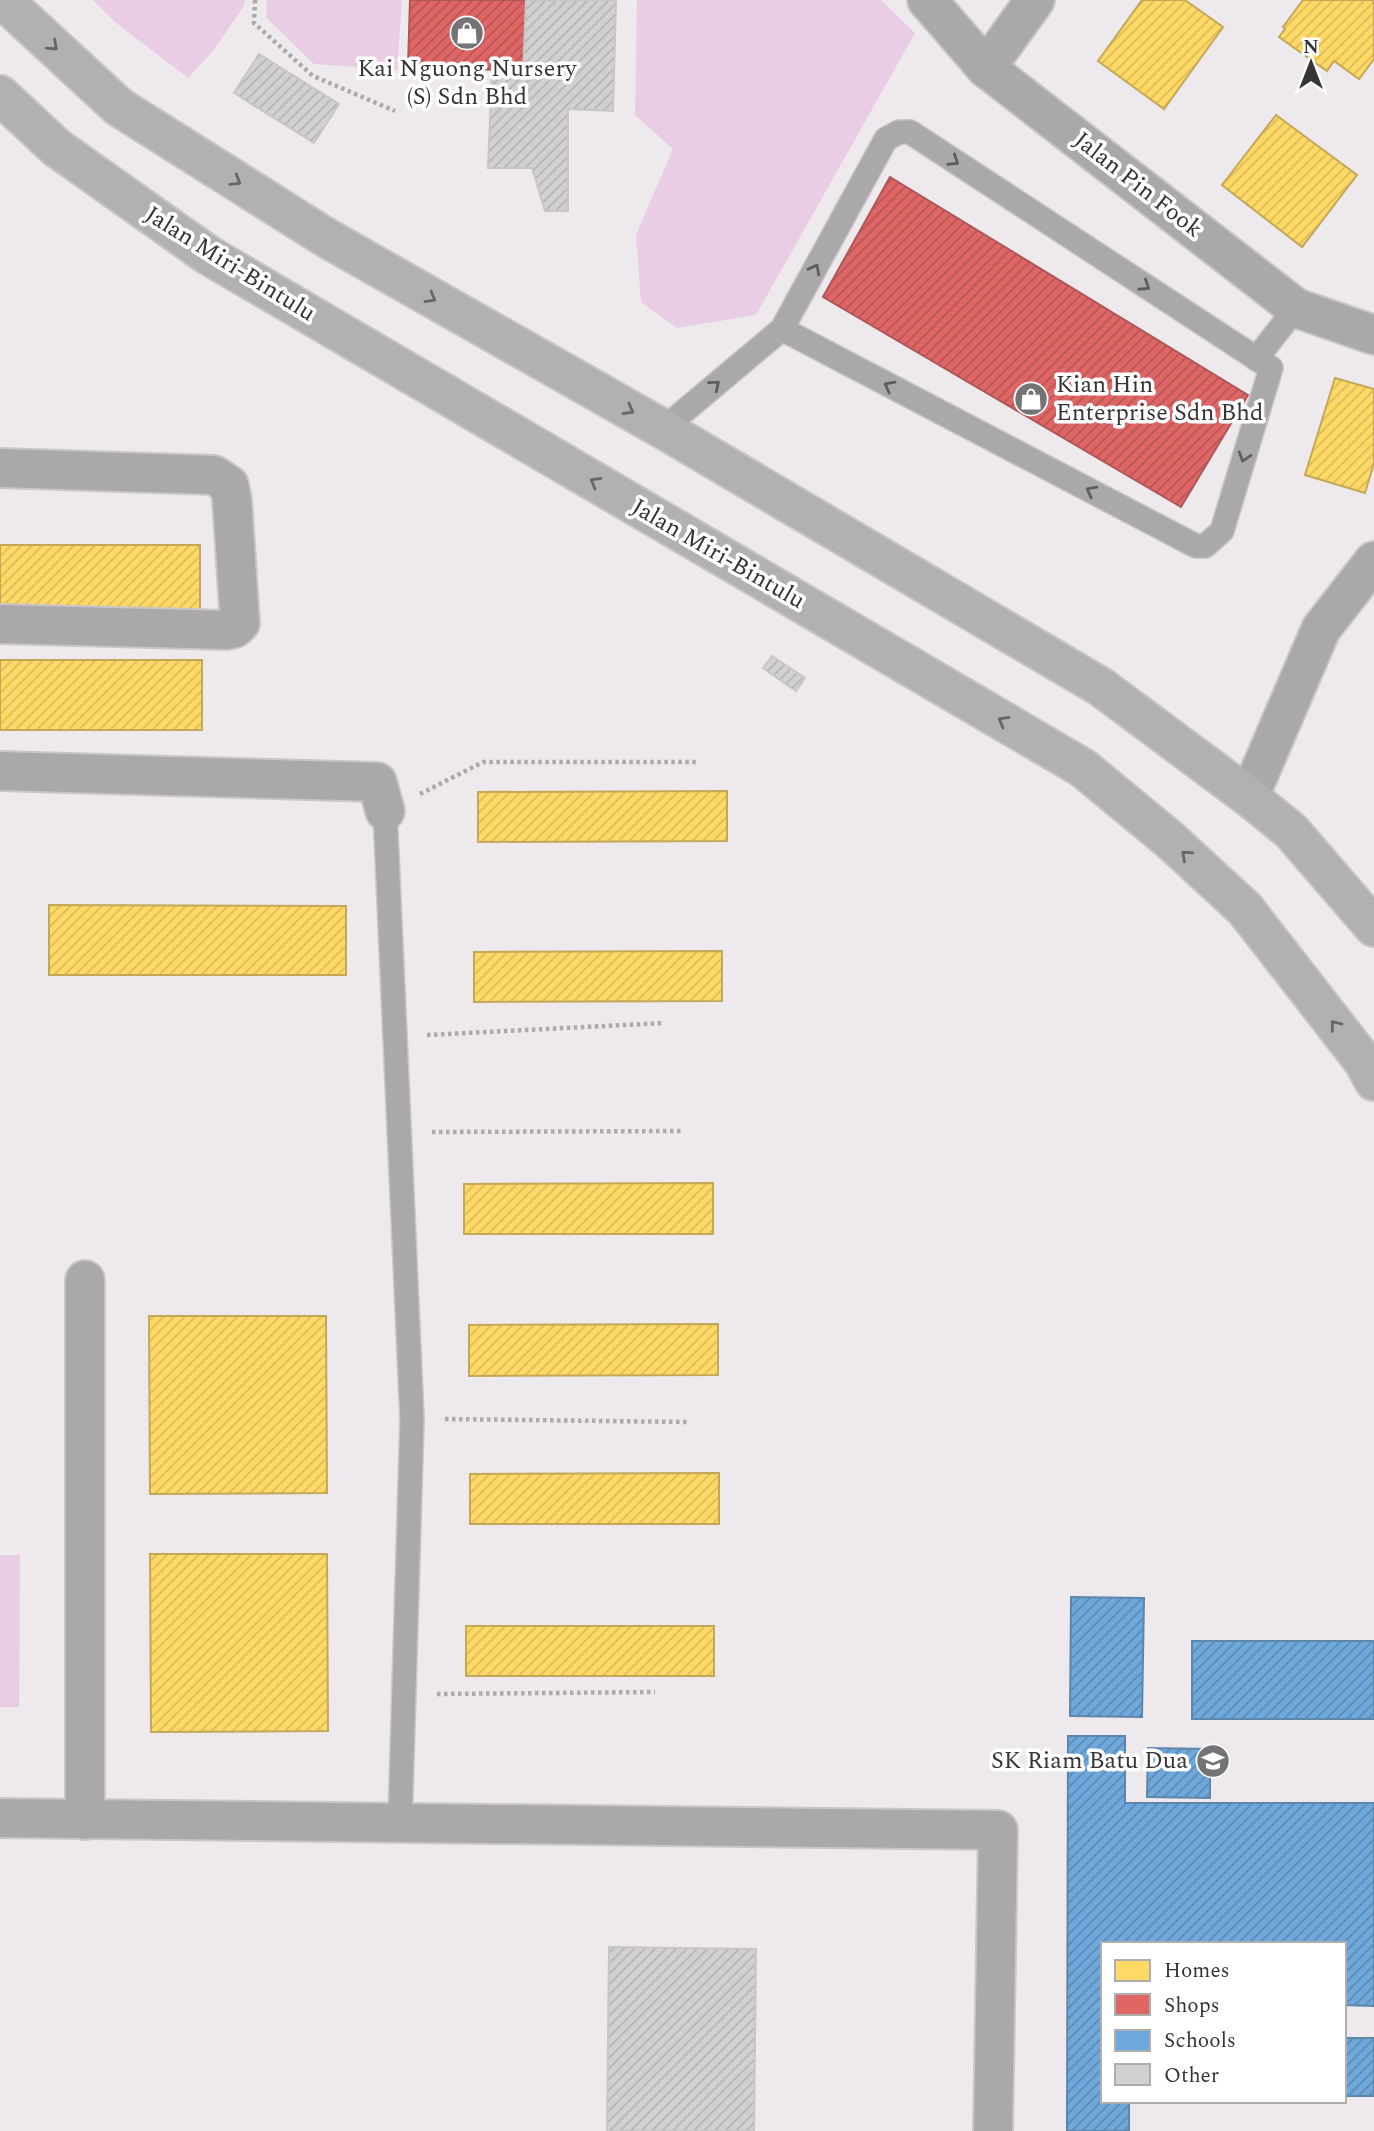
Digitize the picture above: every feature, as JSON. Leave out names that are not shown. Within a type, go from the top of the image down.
[{"type":"highway","points":[[3,0],[119,107],[324,237],[663,429],[1101,687],[1291,831],[1374,926]]},
{"type":"highway","name":"Jalan Miri-Bintulu","points":[[0,95],[57,148],[208,255],[1083,768],[1170,840],[1245,909],[1364,1062],[1374,1081]]},
{"type":"street","name":"Jalan Pin Fook","points":[[927,0],[986,68],[1296,308],[1374,335]]},
{"type":"street","points":[[986,68],[1035,0]]},
{"type":"street","points":[[0,468],[214,475],[229,485],[232,500],[240,623],[227,630],[0,624]]},
{"type":"street","points":[[1249,797],[1321,629],[1374,561]]},
{"type":"street","points":[[0,771],[376,782],[385,811]]},
{"type":"street","points":[[85,1280],[85,1819]]},
{"type":"street","points":[[0,1818],[998,1830],[993,2131]]},
{"type":"lane","points":[[663,429],[782,329],[886,139],[899,132],[910,132],[1271,368],[1222,531],[1205,546],[1196,546],[782,329]]},
{"type":"lane","points":[[1256,359],[1296,308]]},
{"type":"lane","points":[[385,811],[412,1419],[400,1824]]},
{"type":"path","points":[[255,0],[254,23],[313,76],[395,111]]},
{"type":"path","points":[[385,811],[483,762],[699,762]]},
{"type":"path","points":[[395,1037],[664,1023]]},
{"type":"path","points":[[400,1133],[682,1131]]},
{"type":"path","points":[[412,1419],[687,1422]]},
{"type":"path","points":[[404,1694],[655,1692]]},
{"type":"shaded area","points":[[93,0],[245,0],[244,6],[212,52],[188,78],[115,22]]},
{"type":"shaded area","points":[[267,0],[402,0],[397,70],[314,64],[266,17]]},
{"type":"shaded area","points":[[637,0],[881,0],[915,33],[756,315],[677,328],[641,302],[636,235],[673,149],[635,115]]},
{"type":"shaded area","points":[[0,1555],[20,1555],[19,1707],[0,1707]]},
{"type":"building: Homes","points":[[1142,0],[1185,0],[1223,27],[1164,109],[1098,61]]},
{"type":"building: Homes","points":[[1303,0],[1374,0],[1374,59],[1359,79],[1334,61],[1327,71],[1279,37]]},
{"type":"building: Homes","points":[[1276,115],[1357,175],[1302,247],[1222,185]]},
{"type":"building: Homes","points":[[1335,378],[1374,389],[1374,463],[1365,493],[1305,475]]},
{"type":"building: Homes","points":[[0,545],[200,545],[200,614],[0,614]]},
{"type":"building: Homes","points":[[0,660],[202,660],[202,730],[0,730]]},
{"type":"building: Homes","points":[[727,791],[727,841],[478,842],[478,792]]},
{"type":"building: Homes","points":[[49,905],[346,906],[346,975],[49,975]]},
{"type":"building: Homes","points":[[722,951],[722,1001],[474,1002],[474,952]]},
{"type":"building: Homes","points":[[713,1183],[713,1234],[464,1234],[464,1184]]},
{"type":"building: Homes","points":[[149,1316],[326,1316],[327,1493],[150,1494]]},
{"type":"building: Homes","points":[[718,1324],[718,1375],[469,1376],[469,1325]]},
{"type":"building: Homes","points":[[719,1473],[719,1524],[470,1524],[470,1474]]},
{"type":"building: Homes","points":[[150,1554],[327,1554],[328,1731],[151,1732]]},
{"type":"building: Homes","points":[[466,1626],[714,1626],[714,1676],[466,1676]]},
{"type":"building: Shops","name":"Kai Nguong Nursery (S) Sdn Bhd","points":[[410,0],[526,0],[523,71],[408,66]]},
{"type":"building: Shops","points":[[890,177],[1248,395],[1181,507],[823,297]]},
{"type":"building: Schools","points":[[1071,1597],[1144,1598],[1142,1717],[1070,1716]]},
{"type":"building: Schools","points":[[1192,1641],[1374,1641],[1374,1719],[1192,1719]]},
{"type":"building: Schools","points":[[1068,1736],[1125,1736],[1125,1803],[1374,1803],[1374,2006],[1346,2005],[1346,1942],[1101,1942],[1101,2103],[1129,2103],[1129,2131],[1067,2131]]},
{"type":"building: Schools","points":[[1148,1748],[1210,1749],[1210,1798],[1147,1797]]},
{"type":"building: Schools","points":[[1346,2038],[1374,2038],[1374,2096],[1346,2096]]},
{"type":"building: Other","points":[[526,0],[616,0],[613,111],[568,109],[568,211],[545,211],[532,168],[488,168],[492,70],[523,71]]},
{"type":"building: Other","points":[[259,54],[339,104],[314,143],[234,93]]},
{"type":"building: Other","points":[[772,656],[805,678],[796,691],[763,668]]},
{"type":"building: Other","points":[[609,1947],[756,1949],[754,2131],[607,2131]]},
{"type":"place","name":"Kai Nguong Nursery (S) Sdn Bhd","points":[[467,33]]},
{"type":"place","name":"Kian Hin Enterprise Sdn Bhd","points":[[1031,399]]},
{"type":"place","name":"SK Riam Batu Dua","points":[[1213,1761]]}]
